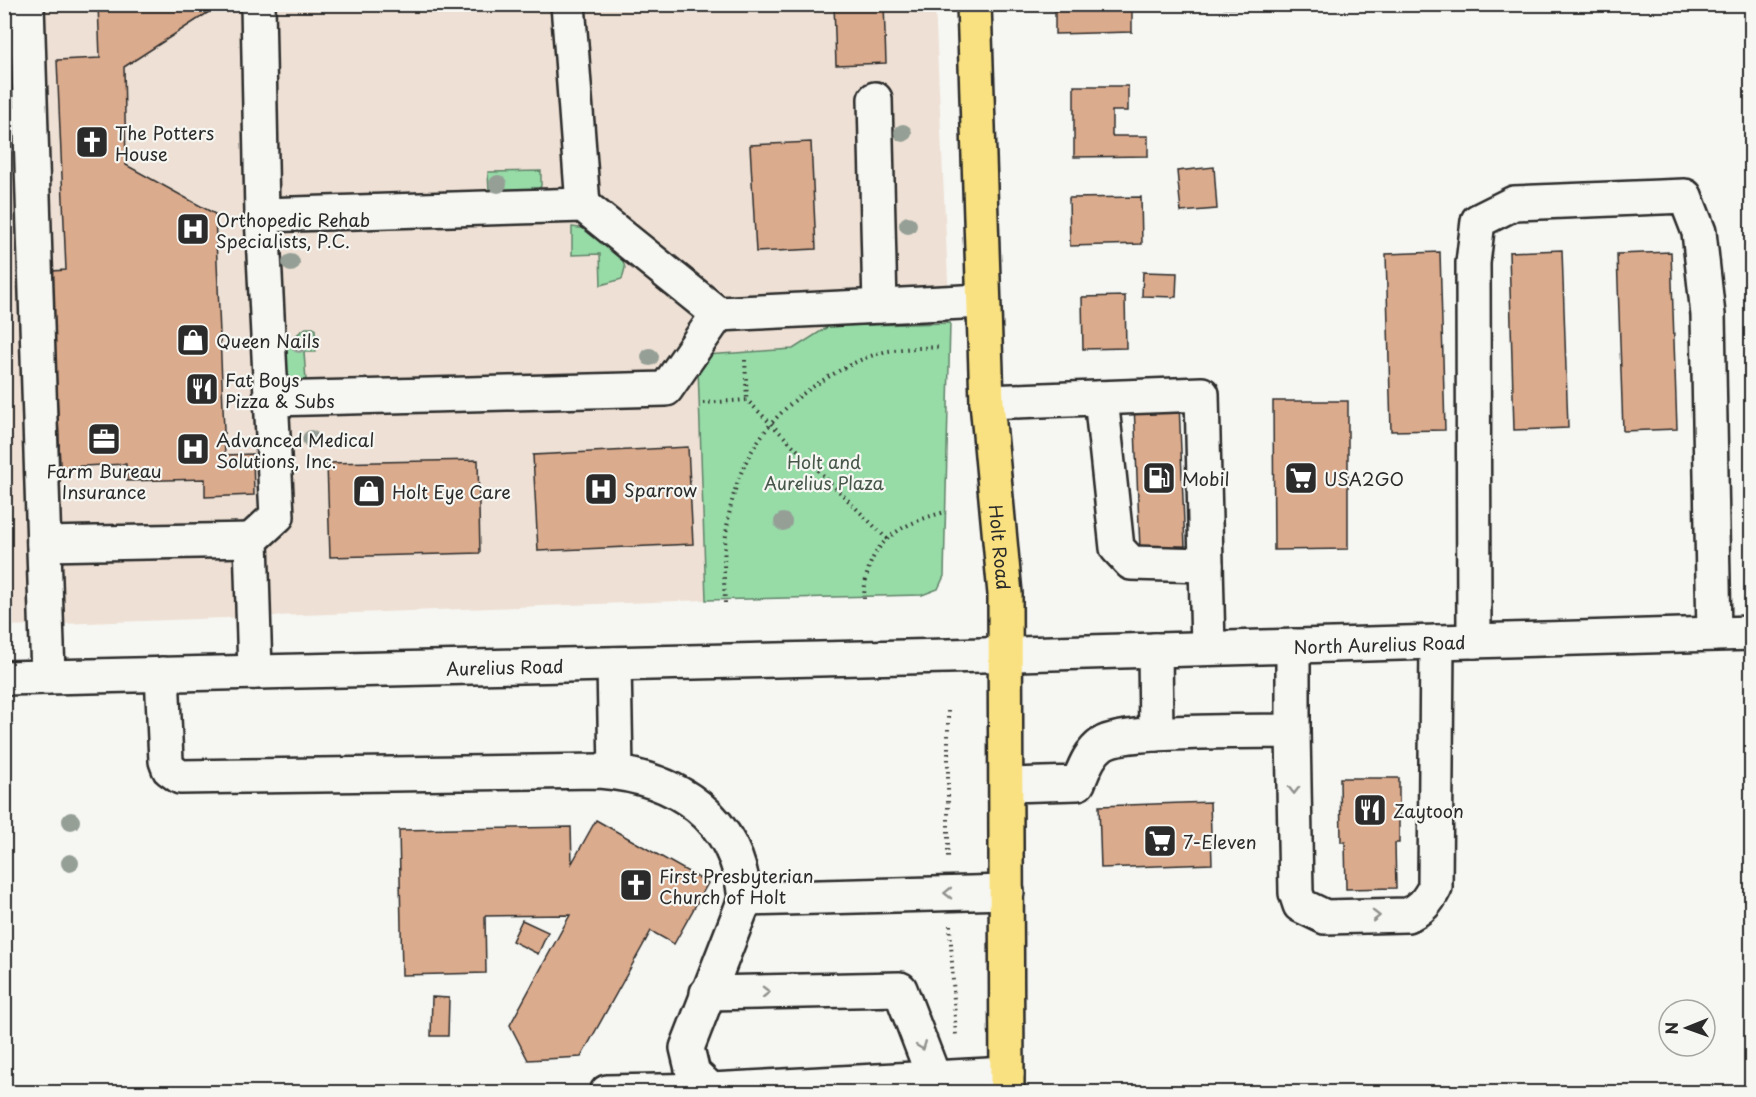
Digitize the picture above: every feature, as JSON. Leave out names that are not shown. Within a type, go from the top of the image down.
[{"type":"main road","name":"Holt Road","points":[[974,4],[987,402],[1005,594],[1007,1083]]},
{"type":"street","points":[[27,4],[48,677]]},
{"type":"street","points":[[44,544],[251,540],[277,516],[262,215],[258,4]]},
{"type":"street","points":[[568,4],[583,206]]},
{"type":"street","points":[[875,99],[879,306]]},
{"type":"street","points":[[1474,641],[1473,263],[1478,221],[1514,202],[1641,196],[1685,196],[1699,232],[1708,315],[1714,634]]},
{"type":"street","points":[[262,215],[583,206],[718,314],[983,301]]},
{"type":"street","points":[[271,399],[666,389],[718,314]]},
{"type":"street","points":[[987,402],[1202,394],[1209,648]]},
{"type":"street","points":[[1101,398],[1117,548],[1131,562],[1206,565]]},
{"type":"street","points":[[251,540],[255,672]]},
{"type":"street","name":"North Aurelius Road","points":[[1005,654],[1752,633]]},
{"type":"street","points":[[1293,646],[1296,893],[1300,905],[1325,917],[1407,915],[1418,911],[1428,900],[1435,887],[1437,642]]},
{"type":"street","points":[[1155,650],[1156,734]]},
{"type":"street","name":"Aurelius Road","points":[[4,678],[1005,654]]},
{"type":"street","points":[[614,664],[616,772]]},
{"type":"street","points":[[162,674],[166,761],[169,769],[180,777],[616,772],[650,779],[695,804],[717,824],[737,860],[745,899],[687,1048],[693,1073],[711,1090]]},
{"type":"street","points":[[1006,785],[1078,783],[1092,755],[1102,744],[1130,735],[1293,731]]},
{"type":"street","points":[[745,899],[1007,892]]},
{"type":"street","points":[[707,993],[900,989],[934,1078]]},
{"type":"street","points":[[607,1092],[711,1090],[934,1078],[1007,1083]]},
{"type":"path","points":[[725,603],[724,541],[735,487],[755,442],[769,425],[811,388],[851,363],[887,351],[942,347]]},
{"type":"path","points":[[745,360],[747,400],[769,425],[887,539]]},
{"type":"path","points":[[703,403],[747,400]]},
{"type":"path","points":[[864,599],[864,580],[869,564],[879,546],[896,531],[945,512]]},
{"type":"shaded area","points":[[4,5],[935,5],[950,323],[829,326],[793,349],[706,355],[698,368],[706,600],[5,626]]},
{"type":"green space","points":[[541,171],[541,186],[535,193],[498,194],[489,191],[488,172]]},
{"type":"green space","points":[[572,227],[587,229],[623,261],[625,268],[622,279],[601,285],[600,254],[572,255]]},
{"type":"green space","name":"Holt and Aurelius Plaza","points":[[950,323],[944,576],[938,589],[922,595],[706,600],[698,368],[706,355],[793,349],[829,326]]},
{"type":"green space","points":[[306,328],[315,328],[316,352],[304,352],[306,381],[291,379],[284,365],[286,350],[294,338]]},
{"type":"building","points":[[98,4],[212,4],[212,10],[124,67],[126,165],[215,214],[225,455],[253,454],[254,495],[205,497],[205,479],[127,481],[126,464],[60,467],[52,271],[66,270],[57,60],[100,58]]},
{"type":"building","points":[[834,4],[884,4],[886,63],[836,65]]},
{"type":"building","points":[[1055,4],[1132,4],[1132,32],[1055,34]]},
{"type":"building","points":[[1224,4],[1254,4],[1254,8],[1224,8]]},
{"type":"building","points":[[1074,86],[1128,86],[1128,111],[1112,111],[1112,136],[1148,136],[1148,156],[1074,157]]},
{"type":"building","points":[[811,142],[816,249],[756,252],[750,145]]},
{"type":"building","points":[[1214,167],[1217,209],[1181,212],[1177,171]]},
{"type":"building","points":[[1141,197],[1142,244],[1070,246],[1069,198]]},
{"type":"building","points":[[1562,250],[1568,428],[1514,430],[1509,252]]},
{"type":"building","points":[[1440,252],[1445,430],[1391,431],[1386,254]]},
{"type":"building","points":[[1671,252],[1677,429],[1623,431],[1617,254]]},
{"type":"building","points":[[1143,272],[1177,273],[1176,297],[1142,296]]},
{"type":"building","points":[[1125,296],[1126,348],[1083,349],[1082,297]]},
{"type":"building","points":[[1273,401],[1348,401],[1348,549],[1274,550]]},
{"type":"building","points":[[1179,403],[1185,547],[1140,549],[1134,404]]},
{"type":"building","points":[[688,447],[693,544],[538,551],[533,455]]},
{"type":"building","points":[[478,460],[480,553],[330,557],[327,463]]},
{"type":"building","name":"Zaytoon","points":[[1340,778],[1399,778],[1399,843],[1395,843],[1396,888],[1346,889],[1345,842],[1341,842]]},
{"type":"building","points":[[1210,802],[1212,864],[1101,868],[1099,806]]},
{"type":"building","points":[[596,820],[708,883],[674,944],[651,931],[581,1057],[528,1060],[510,1025],[570,915],[485,916],[486,973],[402,975],[399,830],[571,827],[572,863]]},
{"type":"building","points":[[522,920],[548,932],[538,954],[512,941]]},
{"type":"building","points":[[432,997],[449,998],[448,1036],[431,1036]]},
{"type":"place","name":"The Potters House","points":[[92,142]]},
{"type":"place","name":"Orthopedic Rehab Specialists, P.C.","points":[[193,229]]},
{"type":"place","name":"Queen Nails","points":[[193,340]]},
{"type":"place","name":"Fat Boys Pizza & Subs","points":[[202,389]]},
{"type":"place","name":"Farm Bureau Insurance","points":[[104,439]]},
{"type":"place","name":"Advanced Medical Solutions, Inc.","points":[[193,449]]},
{"type":"place","name":"Mobil","points":[[1159,478]]},
{"type":"place","name":"USA2GO","points":[[1301,478]]},
{"type":"place","name":"Sparrow","points":[[601,489]]},
{"type":"place","name":"Holt Eye Care","points":[[369,491]]},
{"type":"place","name":"Zaytoon","points":[[1370,810]]},
{"type":"place","name":"7-Eleven","points":[[1160,841]]},
{"type":"place","name":"First Presbyterian Church of Holt","points":[[636,885]]}]
